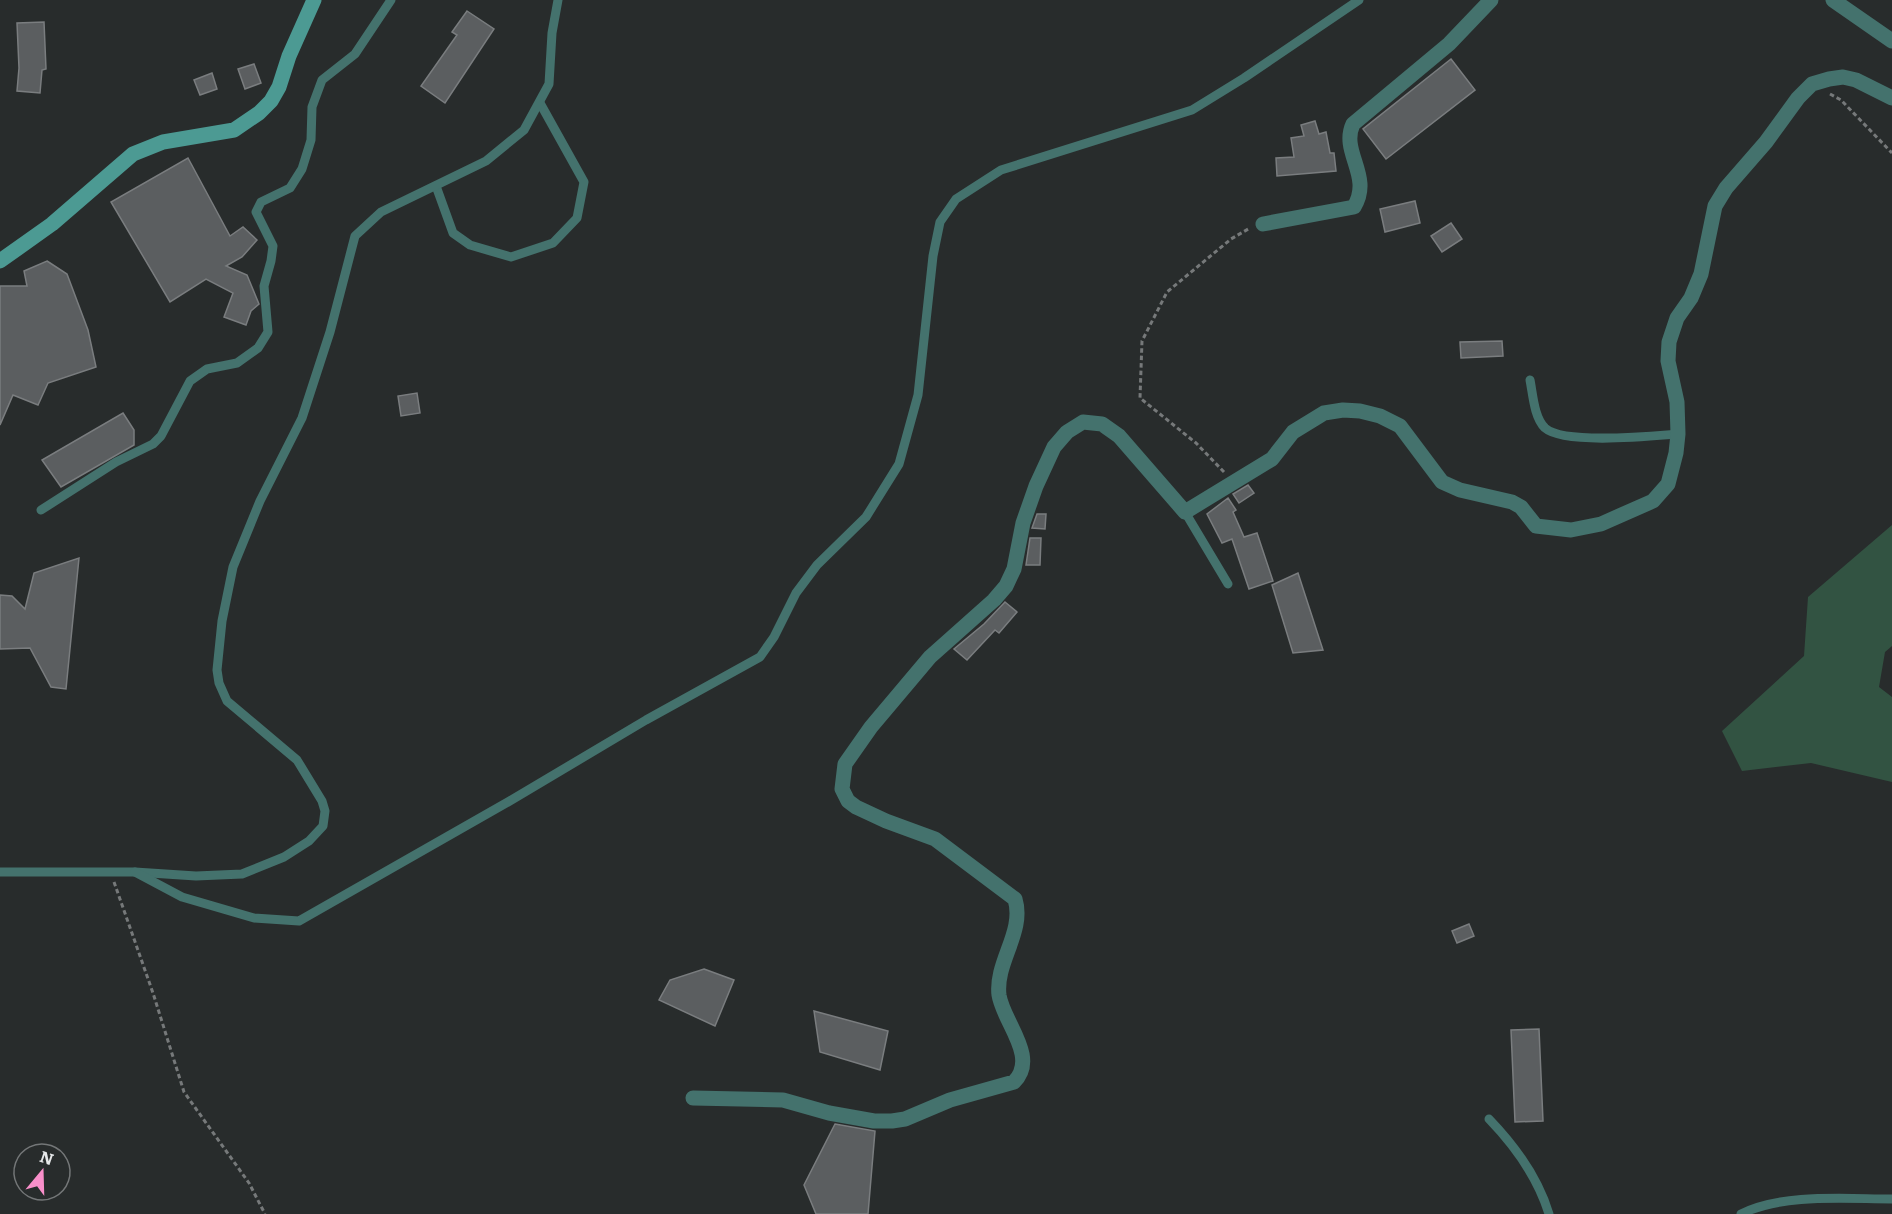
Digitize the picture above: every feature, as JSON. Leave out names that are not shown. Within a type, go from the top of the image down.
[{"type":"main road","points":[[0,261],[52,224],[133,154],[163,142],[234,130],[259,113],[272,101],[314,0]]},
{"type":"street","points":[[1263,224],[1354,207],[1360,197],[1361,186],[1350,143],[1349,133],[1353,124],[1449,44],[1491,0]]},
{"type":"street","points":[[1833,0],[1892,41]]},
{"type":"street","points":[[693,1098],[783,1100],[829,1113],[874,1121],[892,1121],[905,1119],[950,1100],[1014,1082],[1020,1076],[1023,1058],[1000,1002],[998,987],[1016,925],[1015,899],[935,839],[856,807],[848,801],[842,789],[845,764],[871,727],[930,657],[994,600],[1006,586],[1014,569],[1023,523],[1036,486],[1054,447],[1067,432],[1083,422],[1101,424],[1119,436],[1185,512],[1272,459],[1293,432],[1324,413],[1343,410],[1360,411],[1380,416],[1400,426],[1442,482],[1460,490],[1512,502],[1521,507],[1536,526],[1571,530],[1601,524],[1653,501],[1668,484],[1677,453],[1678,434],[1677,402],[1668,361],[1669,342],[1677,318],[1691,298],[1701,274],[1715,206],[1726,188],[1766,142],[1798,98],[1812,84],[1829,78],[1843,77],[1856,80],[1892,98]]},
{"type":"lane","points":[[41,510],[116,462],[153,444],[161,436],[190,381],[207,369],[237,363],[258,348],[268,332],[264,286],[272,261],[273,246],[256,212],[261,201],[290,188],[302,169],[311,140],[312,107],[322,80],[355,54],[391,0]]},
{"type":"lane","points":[[0,872],[135,872],[196,876],[242,874],[284,857],[309,842],[323,826],[325,811],[322,801],[297,760],[227,701],[219,683],[217,670],[222,621],[233,567],[260,501],[302,418],[330,332],[355,236],[381,212],[486,161],[524,130],[549,84],[552,33],[558,0]]},
{"type":"lane","points":[[135,872],[182,897],[254,918],[299,921],[646,720],[760,657],[774,637],[803,584],[817,565],[866,517],[899,464],[918,395],[933,256],[940,222],[956,199],[1001,170],[1191,110],[1244,78],[1359,0]]},
{"type":"lane","points":[[436,186],[453,232],[470,245],[511,257],[553,243],[577,218],[584,182],[540,103]]},
{"type":"lane","points":[[1530,380],[1536,411],[1545,428],[1557,434],[1589,438],[1678,434]]},
{"type":"lane","points":[[1185,512],[1228,584]]},
{"type":"lane","points":[[1489,1119],[1511,1142],[1543,1192],[1550,1214]]},
{"type":"lane","points":[[1741,1214],[1777,1203],[1821,1199],[1892,1199]]},
{"type":"path","points":[[1812,84],[1841,100],[1892,153]]},
{"type":"path","points":[[1236,481],[1218,467],[1196,443],[1140,398],[1142,341],[1167,292],[1231,239],[1248,229],[1263,224]]},
{"type":"path","points":[[110,872],[153,993],[184,1092],[249,1183],[265,1214]]},
{"type":"green space","points":[[1892,525],[1892,646],[1885,652],[1879,687],[1892,697],[1892,782],[1811,763],[1742,771],[1722,731],[1804,656],[1808,597]]},
{"type":"building","points":[[467,11],[494,29],[445,103],[421,86],[457,35],[452,32]]},
{"type":"building","points":[[44,22],[46,69],[42,70],[40,93],[17,91],[19,68],[17,23]]},
{"type":"building","points":[[1451,59],[1475,90],[1386,159],[1363,129]]},
{"type":"building","points":[[254,64],[261,83],[245,89],[238,69]]},
{"type":"building","points":[[212,73],[217,89],[200,95],[194,80]]},
{"type":"building","points":[[1315,121],[1319,134],[1326,132],[1330,153],[1334,153],[1336,171],[1277,176],[1276,158],[1294,157],[1291,138],[1304,136],[1301,125]]},
{"type":"building","points":[[188,158],[230,236],[243,227],[257,240],[242,257],[226,266],[247,275],[259,304],[251,311],[246,325],[224,317],[233,293],[206,279],[170,302],[111,202]]},
{"type":"building","points":[[1415,201],[1420,223],[1385,232],[1380,209]]},
{"type":"building","points":[[1451,223],[1462,239],[1442,252],[1431,236]]},
{"type":"building","points":[[47,261],[67,274],[88,330],[96,367],[48,383],[38,405],[13,395],[0,425],[0,286],[27,286],[24,271]]},
{"type":"building","points":[[1502,341],[1503,356],[1461,358],[1460,342]]},
{"type":"building","points":[[417,393],[420,413],[401,416],[398,396]]},
{"type":"building","points":[[123,413],[134,430],[134,445],[61,487],[42,460]]},
{"type":"building","points":[[1248,485],[1254,493],[1239,503],[1233,494]]},
{"type":"building","points":[[1228,498],[1236,510],[1233,512],[1244,537],[1257,533],[1273,581],[1249,589],[1232,539],[1222,543],[1207,514]]},
{"type":"building","points":[[1037,514],[1046,514],[1045,529],[1032,528]]},
{"type":"building","points":[[1030,538],[1041,538],[1040,565],[1026,565]]},
{"type":"building","points":[[79,558],[66,689],[51,687],[30,648],[0,649],[0,595],[12,596],[25,609],[34,573]]},
{"type":"building","points":[[1298,573],[1323,650],[1293,653],[1272,585]]},
{"type":"building","points":[[1005,602],[1017,612],[999,633],[995,630],[967,660],[954,649],[984,624]]},
{"type":"building","points":[[1469,924],[1474,936],[1457,943],[1452,931]]},
{"type":"building","points":[[704,969],[734,980],[715,1026],[659,1000],[670,980]]},
{"type":"building","points":[[814,1011],[888,1031],[880,1070],[820,1052]]},
{"type":"building","points":[[1539,1029],[1543,1121],[1515,1122],[1511,1030]]},
{"type":"building","points":[[835,1124],[875,1131],[868,1214],[816,1214],[804,1185]]}]
